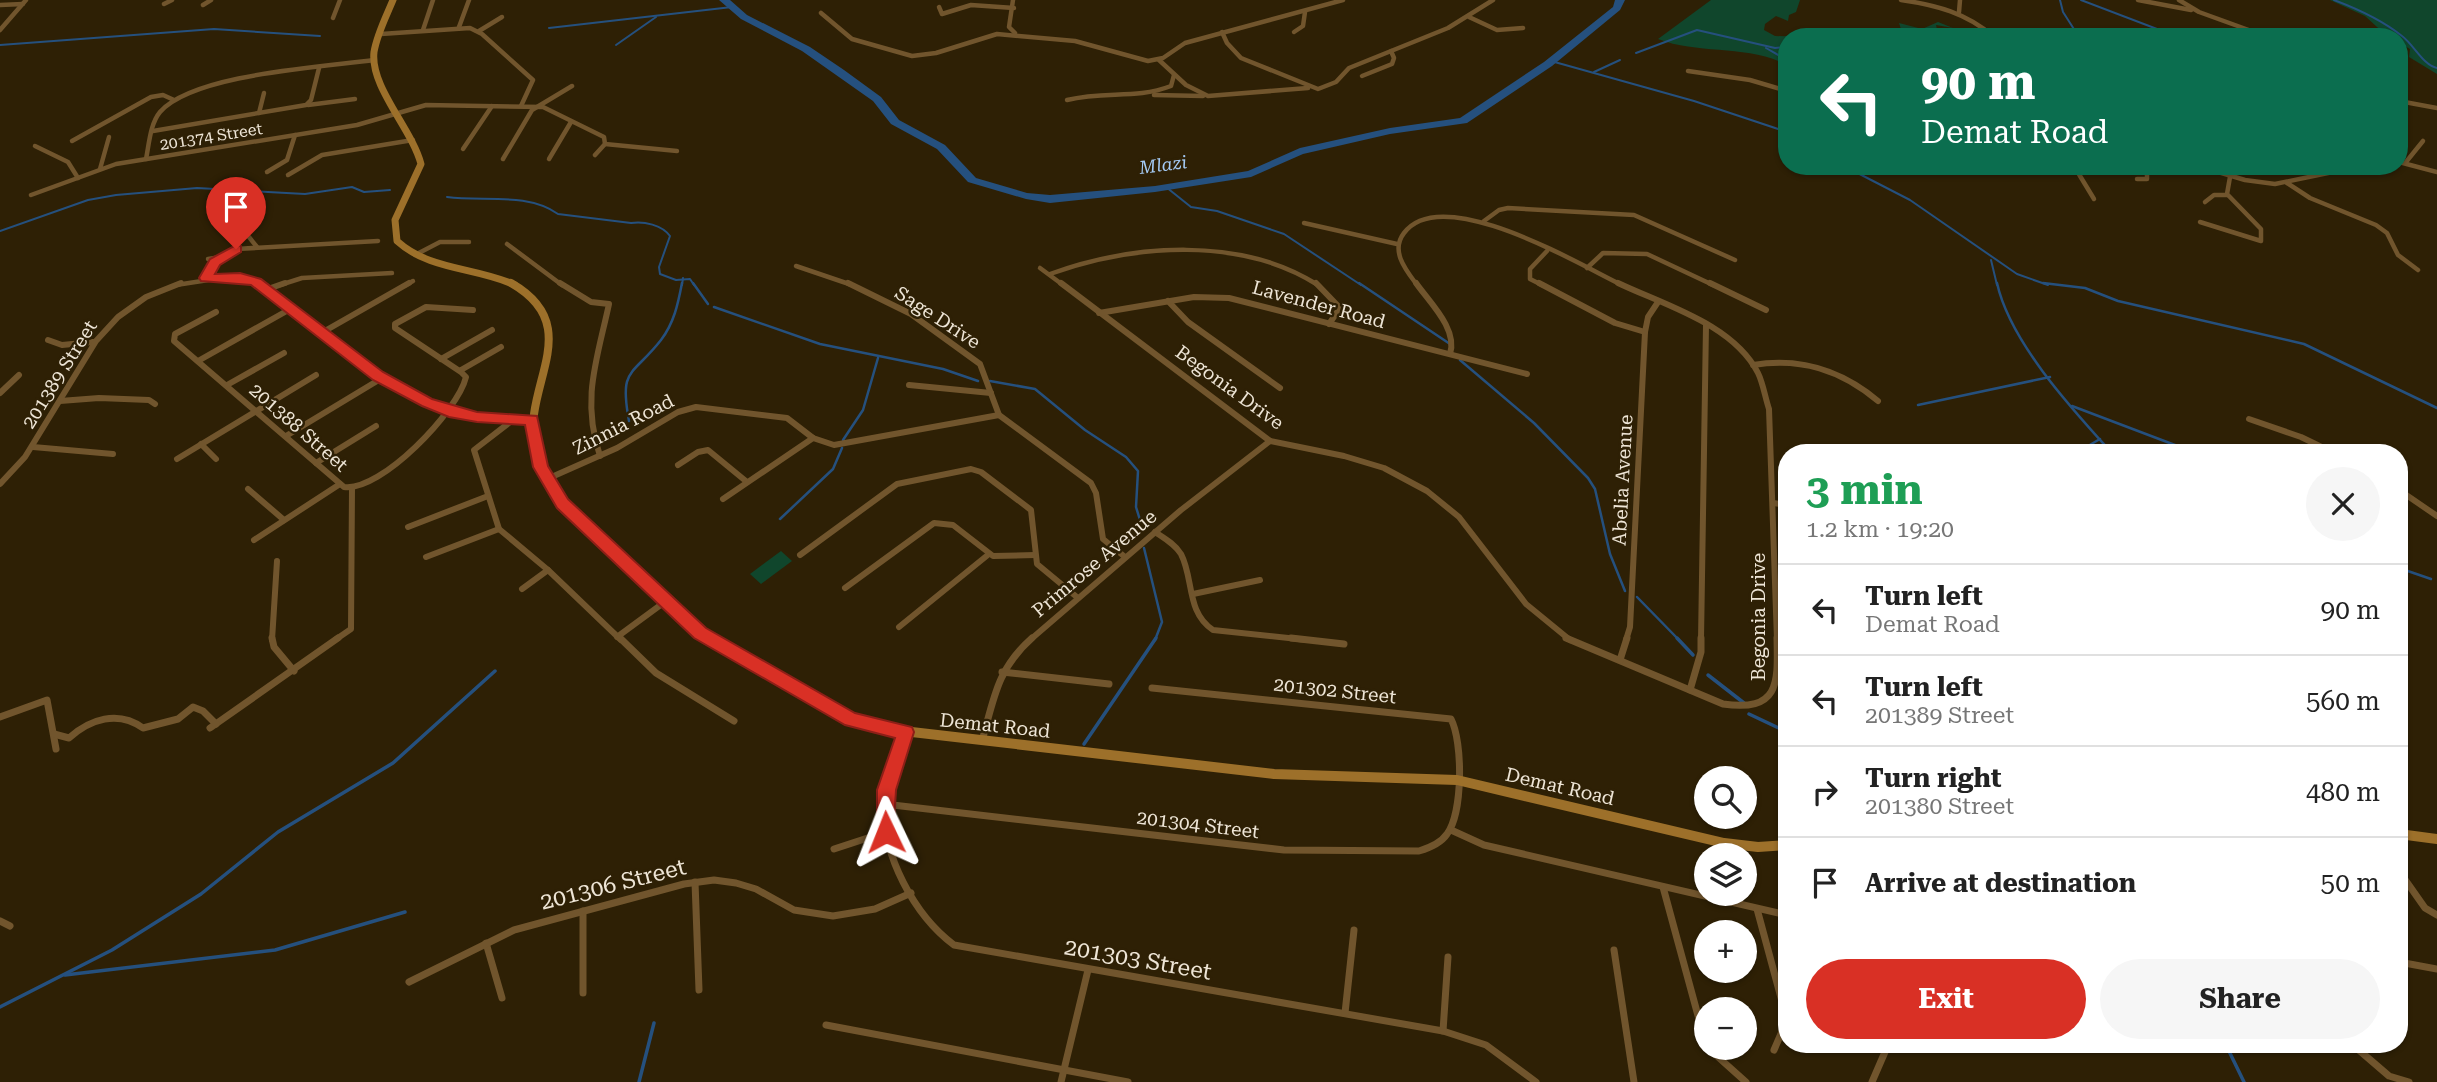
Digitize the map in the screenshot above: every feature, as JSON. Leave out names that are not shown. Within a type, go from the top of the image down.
[{"type":"street","points":[[164,4],[172,0]]},
{"type":"street","points":[[203,5],[211,0]]},
{"type":"street","points":[[333,19],[340,0]]},
{"type":"street","points":[[393,0],[373,60],[420,156],[419,170],[398,214],[394,229],[400,245],[415,255],[440,242],[469,242]]},
{"type":"street","points":[[423,30],[433,0]]},
{"type":"street","points":[[458,27],[469,0]]},
{"type":"street","points":[[1013,0],[1014,8],[1009,27],[1015,34]]},
{"type":"street","points":[[821,13],[828,16],[836,29],[851,38],[901,55],[926,55],[976,37],[1015,34],[1093,45],[1144,61],[1159,60],[1173,47],[1343,0]]},
{"type":"street","points":[[1067,100],[1094,93],[1205,96],[1320,89],[1335,83],[1349,68],[1469,17],[1493,0]]},
{"type":"street","points":[[1901,0],[1959,12],[1981,28]]},
{"type":"street","points":[[1959,12],[1960,0]]},
{"type":"street","points":[[2138,0],[2194,10],[2243,28]]},
{"type":"street","points":[[2179,0],[2194,10]]},
{"type":"street","points":[[0,5],[25,2]]},
{"type":"street","points":[[1,27],[25,2]]},
{"type":"street","points":[[939,7],[942,14],[971,5],[1014,8]]},
{"type":"street","points":[[1294,32],[1303,26],[1302,16],[1306,10]]},
{"type":"street","points":[[479,32],[502,17]]},
{"type":"street","points":[[1469,17],[1497,30],[1523,28]]},
{"type":"street","points":[[381,34],[458,27],[479,32],[533,80],[521,106]]},
{"type":"street","points":[[1222,32],[1229,48],[1251,64],[1289,75],[1308,88]]},
{"type":"street","points":[[1362,76],[1392,64],[1394,58],[1391,51]]},
{"type":"street","points":[[146,159],[158,114],[174,100],[207,87],[373,60]]},
{"type":"street","points":[[1159,60],[1174,75],[1205,96]]},
{"type":"street","points":[[306,105],[311,100],[319,68]]},
{"type":"street","points":[[1688,71],[1750,80],[1778,88]]},
{"type":"street","points":[[1149,95],[1171,86],[1174,75]]},
{"type":"street","points":[[503,159],[536,107],[572,86]]},
{"type":"street","points":[[259,113],[264,93]]},
{"type":"street","points":[[72,141],[154,96],[163,94],[174,100]]},
{"type":"street","points":[[153,131],[355,99]]},
{"type":"street","points":[[2408,103],[2437,108]]},
{"type":"street","name":"201374 Street","points":[[31,195],[100,169],[362,124],[433,105],[536,107]]},
{"type":"street","points":[[463,149],[492,106]]},
{"type":"street","points":[[536,107],[604,137],[605,144]]},
{"type":"street","points":[[549,159],[571,122]]},
{"type":"street","points":[[267,172],[288,158],[295,135]]},
{"type":"street","points":[[100,169],[109,137]]},
{"type":"street","points":[[288,175],[322,155],[413,140]]},
{"type":"street","points":[[2408,158],[2423,141]]},
{"type":"street","points":[[605,144],[677,151]]},
{"type":"street","points":[[595,155],[605,144]]},
{"type":"street","points":[[35,146],[68,162],[78,178]]},
{"type":"street","points":[[2408,163],[2437,172]]},
{"type":"street","points":[[2079,175],[2094,200]]},
{"type":"street","points":[[2137,179],[2147,179],[2147,175]]},
{"type":"street","points":[[2224,175],[2264,184],[2287,183],[2320,175]]},
{"type":"street","points":[[2227,195],[2230,177]]},
{"type":"street","points":[[2287,183],[2303,198],[2318,200],[2340,211],[2370,220],[2387,233],[2389,243],[2399,257],[2418,271]]},
{"type":"street","points":[[2200,222],[2261,241],[2261,229],[2251,224],[2244,211],[2227,195],[2214,195],[2205,202]]},
{"type":"street","points":[[1484,221],[1499,210],[1508,208],[1626,213],[1735,260]]},
{"type":"street","name":"Begonia Drive","points":[[1040,268],[1270,441],[1344,456],[1384,468],[1427,491],[1471,530],[1540,619],[1563,636],[1723,704],[1742,707],[1762,702],[1776,687],[1773,503],[1769,409],[1763,383],[1754,365],[1741,349],[1706,325],[1484,221],[1453,216],[1430,218],[1408,228],[1397,244]]},
{"type":"street","points":[[1304,223],[1397,244],[1400,262],[1453,337],[1454,347],[1450,354]]},
{"type":"street","points":[[249,237],[257,247]]},
{"type":"street","points":[[206,278],[221,257],[229,251],[257,247],[378,241]]},
{"type":"street","points":[[223,244],[229,251]]},
{"type":"street","points":[[507,244],[571,292],[592,302],[609,304],[589,401],[592,432],[600,456]]},
{"type":"street","points":[[1547,251],[1530,269],[1530,279],[1615,323],[1645,332]]},
{"type":"street","points":[[1050,274],[1083,262],[1160,252],[1233,254],[1285,265],[1303,273],[1334,299],[1340,308],[1329,324]]},
{"type":"street","points":[[1587,268],[1603,253],[1647,254],[1766,310]]},
{"type":"street","name":"Demat Road","points":[[415,255],[503,279],[528,294],[538,305],[549,327],[550,348],[532,420],[536,453],[546,479],[570,511],[711,641],[838,713],[866,725],[905,732],[1274,774],[1457,780],[1724,843],[1758,847],[1778,846]]},
{"type":"street","points":[[208,259],[221,257]]},
{"type":"street","name":"Sage Drive","points":[[796,266],[843,281],[911,314],[980,363],[999,415]]},
{"type":"street","points":[[268,289],[302,278],[392,273]]},
{"type":"street","name":"201389 Street","points":[[0,484],[33,447],[93,342],[108,323],[136,302],[178,284],[206,278],[240,278],[268,289],[382,379],[449,411],[532,420]]},
{"type":"street","points":[[323,332],[413,281]]},
{"type":"street","name":"Lavender Road","points":[[1099,313],[1194,297],[1229,298],[1528,374]]},
{"type":"street","points":[[1168,301],[1188,321],[1280,388]]},
{"type":"street","name":"Abelia Avenue","points":[[1620,660],[1630,627],[1645,332],[1648,317],[1658,302]]},
{"type":"street","points":[[473,310],[426,307],[395,324],[404,334],[461,370],[501,347]]},
{"type":"street","points":[[198,361],[292,309]]},
{"type":"street","name":"201388 Street","points":[[216,312],[173,336],[174,341],[340,484],[352,488],[408,452],[449,411],[465,388],[466,377],[461,370]]},
{"type":"street","points":[[1690,690],[1700,658],[1706,325]]},
{"type":"street","points":[[441,359],[492,330]]},
{"type":"street","points":[[48,340],[62,345],[93,342]]},
{"type":"street","points":[[227,385],[284,353]]},
{"type":"street","points":[[1754,365],[1783,360],[1823,368],[1864,389],[1878,401]]},
{"type":"street","points":[[0,393],[19,375]]},
{"type":"street","points":[[177,459],[316,375]]},
{"type":"street","points":[[286,436],[382,379]]},
{"type":"street","points":[[909,385],[991,393]]},
{"type":"street","points":[[60,401],[99,398],[149,400],[155,404]]},
{"type":"street","name":"Zinnia Road","points":[[546,479],[600,456],[678,412],[695,407],[787,418],[813,438],[834,445],[999,415]]},
{"type":"street","points":[[999,415],[1091,483],[1096,493],[1103,540],[1125,557]]},
{"type":"street","points":[[514,419],[503,430],[478,443],[474,450],[499,529],[548,569],[656,673],[734,721]]},
{"type":"street","points":[[2249,419],[2315,444]]},
{"type":"street","points":[[316,463],[376,426]]},
{"type":"street","points":[[723,499],[813,438]]},
{"type":"street","name":"Primrose Avenue","points":[[982,741],[1002,672],[1013,656],[1125,557],[1270,441]]},
{"type":"street","points":[[201,444],[216,459]]},
{"type":"street","points":[[33,447],[113,454]]},
{"type":"street","points":[[678,465],[698,452],[708,450],[747,482]]},
{"type":"street","points":[[800,555],[897,484],[971,469],[981,472],[1031,510],[1035,555],[1042,570],[1078,597]]},
{"type":"street","points":[[254,540],[340,484]]},
{"type":"street","points":[[54,734],[69,738],[86,723],[117,718],[135,720],[143,728],[178,719],[193,707],[203,711],[213,726],[351,629],[352,488]]},
{"type":"street","points":[[248,489],[284,520]]},
{"type":"street","points":[[408,527],[488,496]]},
{"type":"street","points":[[2408,496],[2437,516]]},
{"type":"street","points":[[1773,503],[1778,504]]},
{"type":"street","points":[[845,588],[934,523],[953,525],[989,554],[1004,558],[1035,555]]},
{"type":"street","points":[[426,557],[499,529]]},
{"type":"street","points":[[1156,532],[1180,552],[1201,621],[1213,629],[1344,644]]},
{"type":"street","points":[[899,627],[989,554]]},
{"type":"street","points":[[277,561],[272,641],[294,671]]},
{"type":"street","points":[[522,589],[548,569]]},
{"type":"street","points":[[1193,594],[1260,580]]},
{"type":"street","points":[[617,637],[666,601]]},
{"type":"street","points":[[1002,672],[1109,684]]},
{"type":"street","name":"201302 Street","points":[[1152,688],[1446,717],[1454,721],[1458,730],[1457,780]]},
{"type":"street","points":[[0,718],[44,699],[56,749]]},
{"type":"street","name":"201303 Street","points":[[905,732],[884,804],[886,832],[911,893],[929,922],[954,945],[1443,1031],[1486,1045],[1536,1082]]},
{"type":"street","points":[[1457,780],[1458,808],[1451,830],[1484,845],[1778,913]]},
{"type":"street","name":"201304 Street","points":[[884,804],[1296,851],[1419,851],[1435,844],[1451,830]]},
{"type":"street","points":[[834,849],[886,832]]},
{"type":"street","points":[[2408,835],[2437,839]]},
{"type":"street","name":"201306 Street","points":[[409,982],[514,930],[695,882],[724,881],[747,886],[794,910],[818,916],[862,913],[911,893]]},
{"type":"street","points":[[695,882],[699,990]]},
{"type":"street","points":[[2408,884],[2425,908],[2437,915]]},
{"type":"street","points":[[1663,887],[1678,930],[1695,997]]},
{"type":"street","points":[[1757,909],[1778,987]]},
{"type":"street","points":[[583,911],[583,993]]},
{"type":"street","points":[[0,920],[10,926]]},
{"type":"street","points":[[1345,1013],[1354,930]]},
{"type":"street","points":[[486,943],[502,998]]},
{"type":"street","points":[[1614,950],[1620,974],[1621,1012],[1634,1082]]},
{"type":"street","points":[[1443,1031],[1448,957]]},
{"type":"street","points":[[2408,964],[2437,969]]},
{"type":"street","points":[[1061,1082],[1088,970]]},
{"type":"street","points":[[826,1025],[1128,1082]]},
{"type":"street","points":[[1774,1050],[1778,1041]]},
{"type":"street","points":[[1872,1082],[1885,1053]]},
{"type":"street","points":[[2362,1053],[2389,1076],[2409,1082]]},
{"type":"street","points":[[1721,1060],[1746,1082]]},
{"type":"green space","points":[[1711,0],[1800,0],[1796,12],[1789,15],[1788,21],[1776,16],[1765,24],[1764,30],[1778,36],[1778,61],[1756,54],[1690,47],[1658,39]]},
{"type":"green space","points":[[2330,0],[2437,0],[2437,74],[2409,57],[2408,28],[2378,28],[2365,16]]},
{"type":"green space","points":[[1938,22],[1953,28],[1936,25],[1937,28],[1924,28]]},
{"type":"green space","points":[[1899,23],[1918,28],[1901,28]]},
{"type":"green space","points":[[781,551],[792,561],[761,584],[750,574]]},
{"type":"waterway","name":"Mlazi","points":[[724,0],[744,17],[806,49],[840,72],[877,99],[895,122],[941,147],[972,180],[1026,196],[1050,199],[1155,189],[1251,174],[1300,151],[1390,131],[1463,121],[1548,64],[1617,8],[1620,0]]},
{"type":"waterway","points":[[2060,0],[2063,12],[2073,28]]},
{"type":"waterway","points":[[2081,0],[2154,28]]},
{"type":"waterway","points":[[2334,0],[2361,11],[2390,28]]},
{"type":"waterway","points":[[549,28],[732,7]]},
{"type":"waterway","points":[[616,45],[656,17]]},
{"type":"waterway","points":[[0,45],[214,29],[320,36]]},
{"type":"waterway","points":[[1636,53],[1697,30],[1778,48]]},
{"type":"waterway","points":[[2408,42],[2427,63],[2437,68]]},
{"type":"waterway","points":[[1766,48],[1778,55]]},
{"type":"waterway","points":[[1594,72],[1620,60]]},
{"type":"waterway","points":[[1551,61],[1694,101],[1778,129]]},
{"type":"waterway","points":[[1861,175],[1910,200],[2017,274],[2048,285]]},
{"type":"waterway","points":[[0,231],[88,200],[116,195],[197,188],[305,194],[352,187],[364,192],[390,190]]},
{"type":"waterway","points":[[1166,187],[1191,207],[1217,211],[1284,234],[1361,285]]},
{"type":"waterway","points":[[447,197],[519,200],[546,207],[558,214],[652,225],[670,236],[659,267],[660,274],[683,280]]},
{"type":"waterway","points":[[1991,260],[1997,285]]},
{"type":"waterway","points":[[683,280],[690,279],[694,285]]},
{"type":"waterway","points":[[682,285],[683,280]]},
{"type":"waterway","points":[[629,421],[626,404],[627,381],[669,327],[682,283]]},
{"type":"waterway","points":[[693,283],[708,304]]},
{"type":"waterway","points":[[1359,283],[1450,344]]},
{"type":"waterway","points":[[1997,283],[2015,328],[2047,378]]},
{"type":"waterway","points":[[2043,283],[2085,288],[2118,301],[2304,344],[2437,408]]},
{"type":"waterway","points":[[714,307],[820,344],[943,369],[978,381]]},
{"type":"waterway","points":[[843,440],[863,410],[878,358]]},
{"type":"waterway","points":[[1460,360],[1534,423],[1588,478],[1595,489],[1610,554],[1625,591]]},
{"type":"waterway","points":[[1918,405],[2047,378]]},
{"type":"waterway","points":[[2047,378],[2100,439]]},
{"type":"waterway","points":[[990,381],[1035,389],[1085,430],[1126,457],[1138,471],[1136,507],[1140,520]]},
{"type":"waterway","points":[[2072,406],[2172,444]]},
{"type":"waterway","points":[[2091,444],[2100,439]]},
{"type":"waterway","points":[[2100,439],[2104,444]]},
{"type":"waterway","points":[[780,519],[833,469],[842,448]]},
{"type":"waterway","points":[[1144,548],[1162,622],[1155,639]]},
{"type":"waterway","points":[[2408,571],[2431,579]]},
{"type":"waterway","points":[[1637,597],[1679,640]]},
{"type":"waterway","points":[[1677,638],[1693,655]]},
{"type":"waterway","points":[[1084,744],[1155,639]]},
{"type":"waterway","points":[[0,1007],[112,950],[201,894],[278,832],[393,763],[495,671]]},
{"type":"waterway","points":[[1708,675],[1744,703]]},
{"type":"waterway","points":[[1749,714],[1778,728]]},
{"type":"waterway","points":[[65,975],[275,950],[405,912]]},
{"type":"waterway","points":[[639,1082],[654,1023]]},
{"type":"waterway","points":[[2230,1053],[2244,1082]]},
{"type":"route","points":[[236,249],[215,262],[206,278],[240,278],[256,282],[378,376],[427,402],[449,411],[477,417],[532,420],[536,453],[550,487],[592,533],[700,633],[851,720],[877,728],[905,732],[886,790],[886,832]]}]
